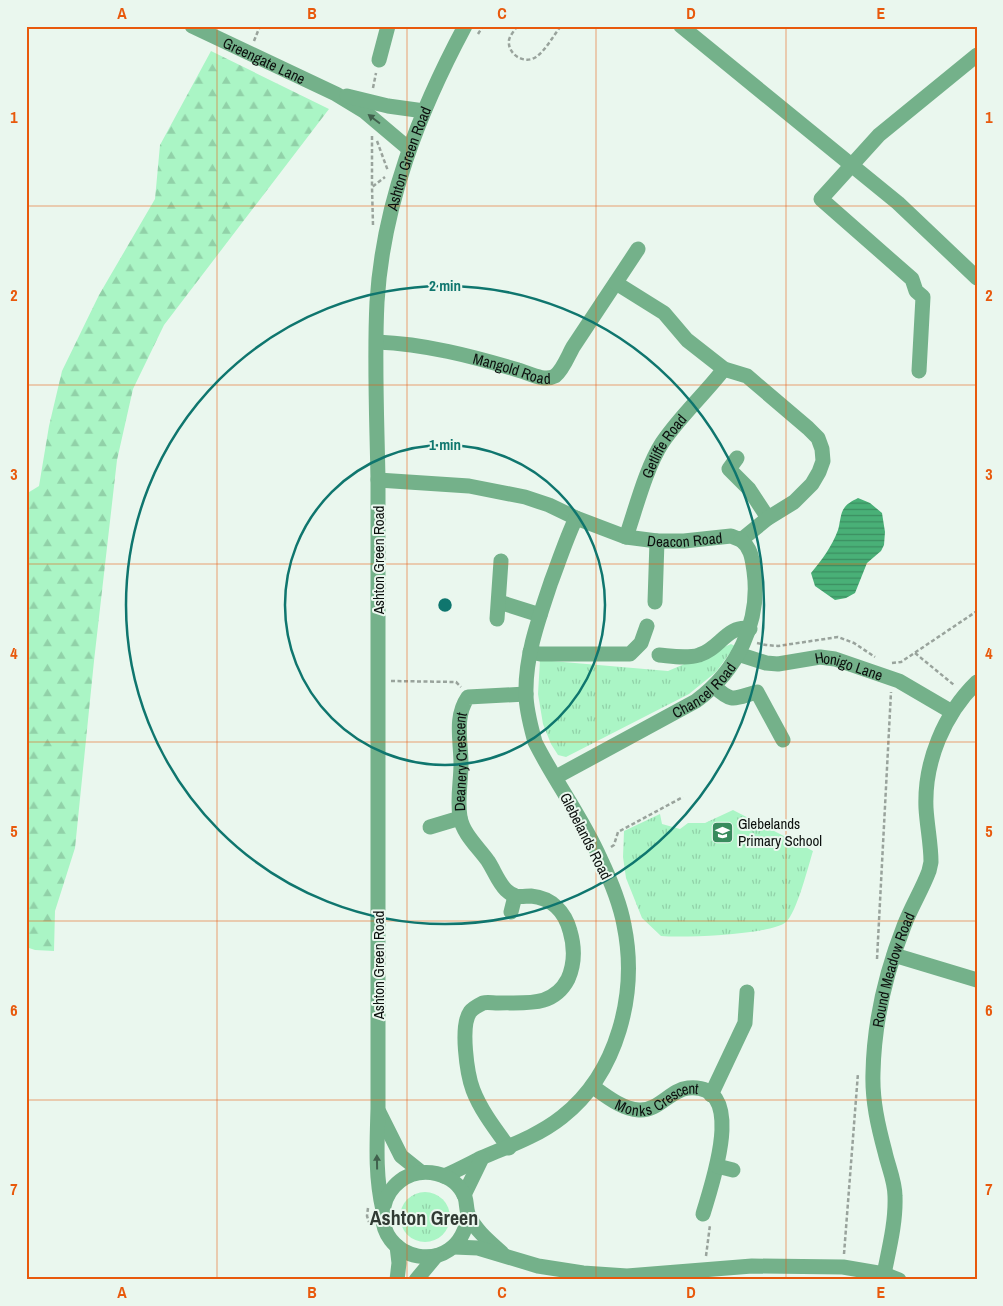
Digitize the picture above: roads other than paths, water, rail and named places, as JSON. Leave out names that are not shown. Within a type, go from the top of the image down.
[{"type":"street","name":"Greengate Lane","points":[[192,26],[336,94],[364,111],[409,149]]},
{"type":"street","points":[[379,60],[388,26]]},
{"type":"street","name":"Ashton Green Road","points":[[397,1280],[399,1263],[397,1246],[386,1230],[378,1192],[376,1162],[378,1109],[377,302],[383,252],[392,208],[409,149],[441,71],[464,26]]},
{"type":"street","points":[[681,26],[898,203],[977,278]]},
{"type":"street","points":[[919,371],[924,297],[916,291],[912,279],[820,198],[879,135],[977,55]]},
{"type":"street","name":"Greengate Lane","points":[[336,94],[388,106],[424,111]]},
{"type":"street","name":"Mangold Road","points":[[377,342],[438,350],[516,369],[542,378],[550,378],[561,369],[638,249]]},
{"type":"street","points":[[616,283],[664,313],[687,340],[724,369]]},
{"type":"street","name":"Deacon Road","points":[[378,480],[469,486],[525,498],[550,505],[576,518],[626,537],[657,541],[700,541],[731,536],[741,540],[768,518],[794,502],[812,484],[823,461],[822,449],[818,438],[808,428],[747,376],[724,369]]},
{"type":"street","name":"Getliffe Road","points":[[626,537],[648,473],[661,444],[684,414],[724,369]]},
{"type":"street","points":[[738,458],[729,469],[749,489],[768,518]]},
{"type":"street","name":"Glebelands Road","points":[[444,1176],[541,1132],[562,1117],[592,1086],[608,1060],[618,1034],[624,1010],[628,981],[628,947],[624,924],[599,855],[535,742],[530,724],[526,694],[530,652],[540,615],[576,518]]},
{"type":"street","name":"Chancel Road","points":[[556,777],[696,701],[715,687],[727,672],[748,634],[756,585],[751,554],[748,546],[741,540]]},
{"type":"street","points":[[655,602],[657,541]]},
{"type":"street","points":[[497,619],[501,561]]},
{"type":"street","points":[[499,602],[540,615]]},
{"type":"street","points":[[530,652],[540,654],[630,654],[641,643],[647,626]]},
{"type":"street","points":[[659,655],[698,656],[721,642],[734,630],[743,628],[748,634]]},
{"type":"street","name":"Honigo Lane","points":[[738,654],[766,663],[778,664],[820,657],[892,671],[899,681],[952,712]]},
{"type":"street","name":"Round Meadow Road","points":[[884,1274],[893,1227],[895,1194],[878,1129],[874,1105],[873,1073],[881,1007],[904,924],[930,871],[931,853],[926,786],[932,759],[952,712],[965,694],[977,682]]},
{"type":"street","points":[[715,687],[725,697],[732,699],[757,692],[783,740]]},
{"type":"street","name":"Deanery Crescent","points":[[516,896],[506,890],[487,860],[467,835],[460,818],[461,762],[459,718],[462,705],[468,698],[526,694]]},
{"type":"street","points":[[430,827],[460,818]]},
{"type":"street","points":[[509,1148],[484,1111],[473,1089],[467,1064],[465,1007],[483,1003],[541,1002],[555,995],[566,983],[574,966],[574,950],[570,931],[562,912],[549,901],[532,896],[516,896],[511,912]]},
{"type":"street","points":[[894,956],[977,980]]},
{"type":"street","points":[[711,1095],[745,1023],[748,992]]},
{"type":"street","name":"Monks Crescent","points":[[592,1086],[626,1107],[640,1110],[653,1108],[686,1088],[698,1089],[717,1100],[722,1109],[721,1143],[717,1166],[703,1214]]},
{"type":"street","name":"Ashton Green Road","points":[[378,1109],[389,1135],[401,1156],[420,1172]]},
{"type":"street","points":[[464,1196],[482,1158]]},
{"type":"street","points":[[717,1166],[733,1170]]},
{"type":"street","points":[[383,1210],[385,1201],[392,1188],[400,1180],[420,1172],[430,1172],[444,1176],[457,1185],[464,1196],[468,1216],[467,1227],[454,1247],[436,1256],[425,1258],[411,1255],[397,1246]]},
{"type":"street","points":[[468,1216],[485,1237],[507,1257]]},
{"type":"street","points":[[454,1247],[478,1248],[547,1267],[627,1278],[752,1266],[843,1267],[861,1275],[884,1274],[899,1280]]},
{"type":"street","points":[[416,1280],[436,1256]]},
{"type":"place","name":"Glebelands Primary School","points":[[722,832]]},
{"type":"district","name":"Ashton Green","points":[[424,1217]]}]
